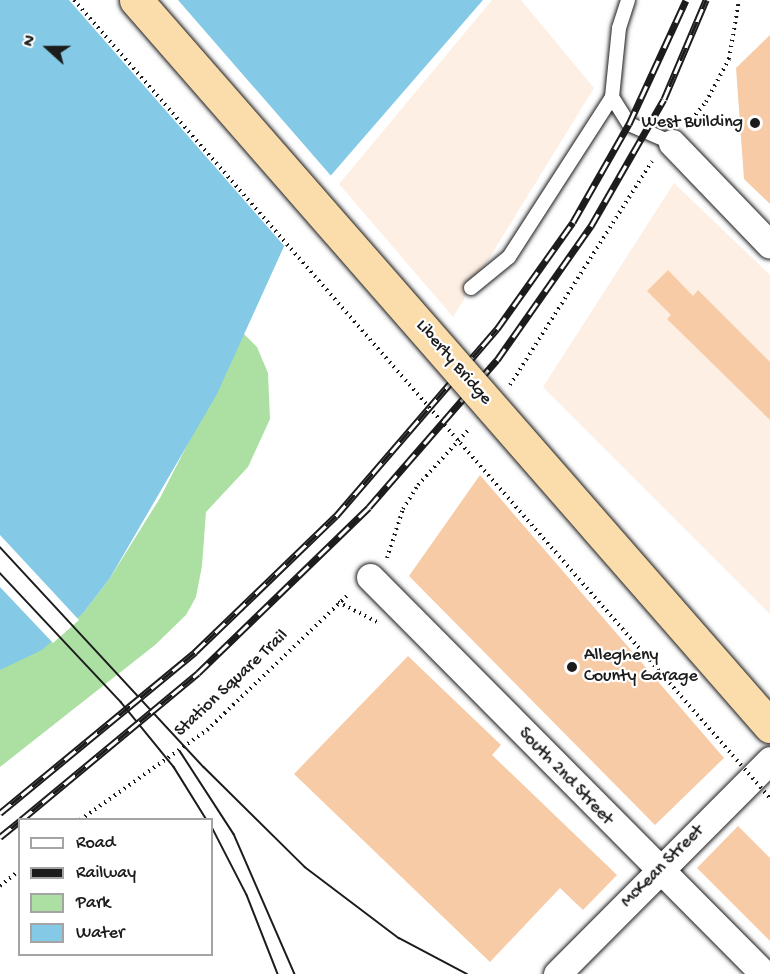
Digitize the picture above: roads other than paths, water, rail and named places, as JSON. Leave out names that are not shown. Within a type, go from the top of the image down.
[{"type":"highway","name":"Liberty Bridge","points":[[135,0],[770,726]]},
{"type":"street","points":[[672,143],[770,245]]},
{"type":"street","name":"South 2nd Street","points":[[370,578],[658,872],[764,974]]},
{"type":"street","name":"McKean Street","points":[[557,974],[770,760]]},
{"type":"lane","points":[[471,288],[509,257],[612,97],[619,28],[628,0]]},
{"type":"lane","points":[[612,97],[629,124],[672,143]]},
{"type":"water","points":[[0,0],[483,0],[300,211],[217,394],[110,578],[84,612],[42,650],[0,670]]},
{"type":"tram line","points":[[0,547],[204,767],[305,867],[399,938],[467,974]]},
{"type":"tram line","points":[[0,573],[121,702],[174,767],[206,818]]},
{"type":"tram line","points":[[180,751],[234,834],[295,974]]},
{"type":"tram line","points":[[213,829],[247,895],[278,974]]},
{"type":"railway","points":[[0,813],[195,652],[336,516],[497,329],[573,222],[629,124],[686,0]]},
{"type":"railway","points":[[23,818],[198,673],[369,507],[497,360],[591,226],[664,99],[706,0]]},
{"type":"railway","points":[[0,837],[18,823]]},
{"type":"place","name":"West Building","points":[[755,123]]},
{"type":"place","name":"Allegheny County Garage","points":[[572,667]]}]
